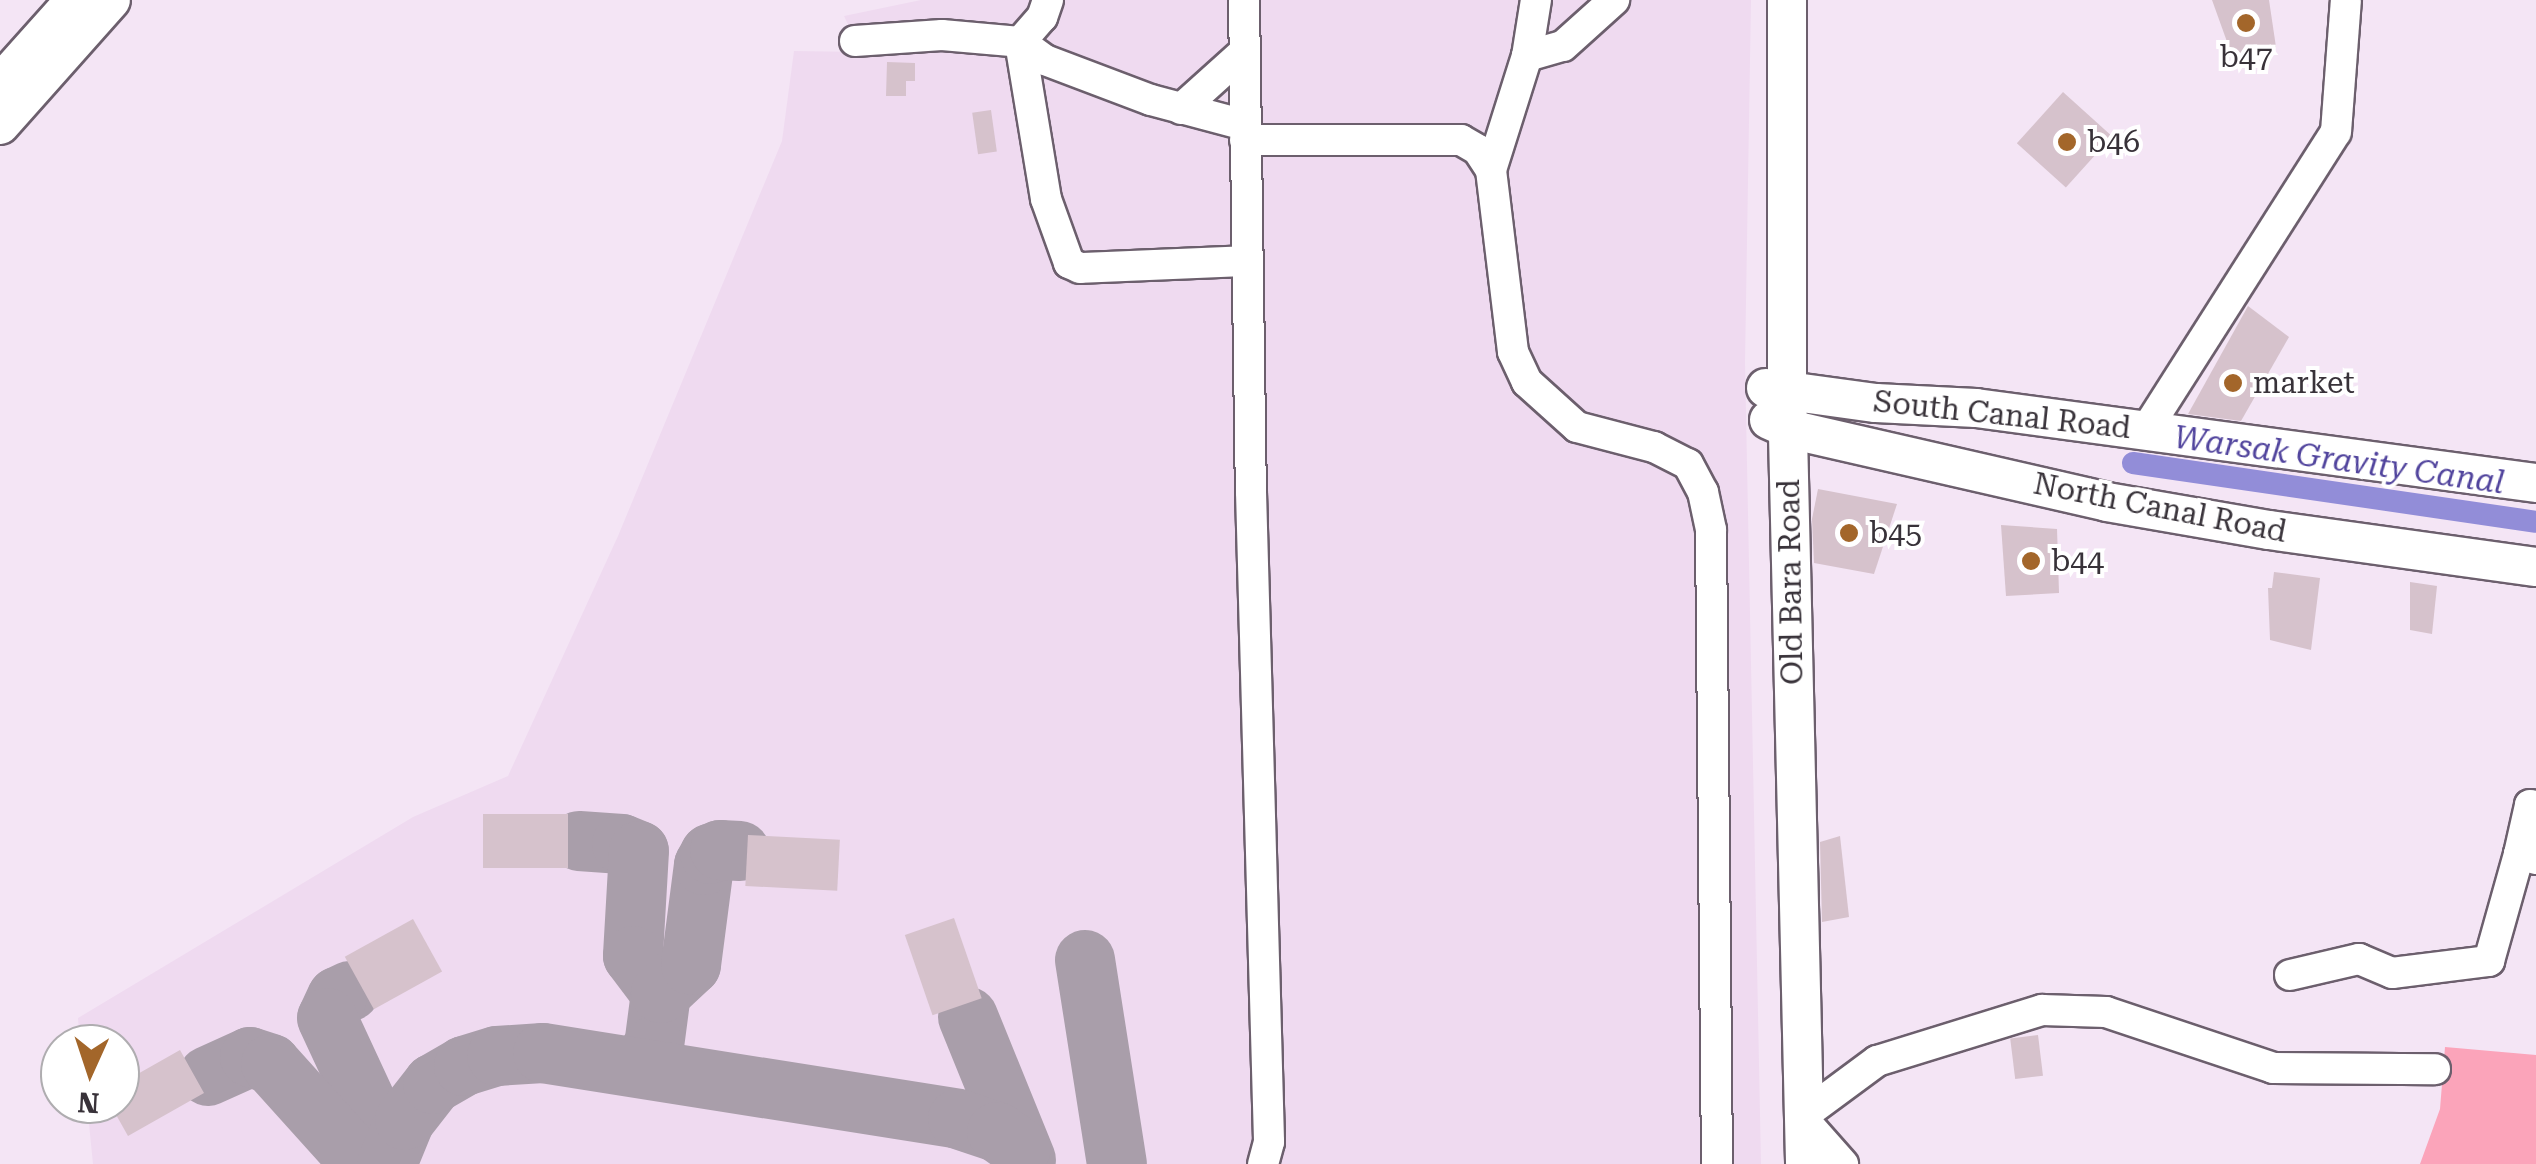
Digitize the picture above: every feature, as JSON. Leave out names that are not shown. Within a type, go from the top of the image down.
[{"type":"main road","points":[[0,84],[75,0]]},
{"type":"main road","points":[[0,125],[111,0]]},
{"type":"main road","points":[[1770,0],[1777,407]]},
{"type":"main road","name":"Old Bara Road","points":[[1787,0],[1777,407],[1787,923],[1806,1164]]},
{"type":"main road","name":"South Canal Road","points":[[1777,407],[1976,408],[2536,483]]},
{"type":"main road","name":"North Canal Road","points":[[1777,407],[1965,470],[2107,502],[2269,530],[2536,567]]},
{"type":"main road","points":[[1965,470],[1966,432],[1976,408]]},
{"type":"main road","points":[[1783,1164],[1787,923]]},
{"type":"street","points":[[1020,42],[1042,18],[1048,0]]},
{"type":"street","points":[[1244,0],[1268,1122],[1263,1164]]},
{"type":"street","points":[[1536,0],[1526,56],[1491,170],[1512,352],[1527,382],[1577,428],[1654,447],[1688,464],[1704,492],[1711,530],[1718,1164]]},
{"type":"street","points":[[1526,56],[1563,46],[1614,0]]},
{"type":"street","points":[[2146,430],[2336,132],[2346,0]]},
{"type":"street","points":[[856,41],[942,36],[1020,42],[1045,60],[1245,133],[1462,140],[1478,150],[1491,170]]},
{"type":"street","points":[[1020,42],[1046,199],[1059,246],[1069,263],[1080,268],[1247,262]]},
{"type":"street","points":[[1181,109],[1244,52]]},
{"type":"street","points":[[2290,974],[2359,959],[2392,974],[2489,961],[2528,857],[2530,805],[2536,806]]},
{"type":"street","points":[[1843,1164],[1804,1117],[1877,1062],[2042,1010],[2106,1012],[2273,1068],[2435,1069]]},
{"type":"shaded area","points":[[921,0],[1751,0],[1745,363],[1761,1164],[93,1164],[89,1124],[140,1124],[140,1024],[78,1024],[78,1018],[413,817],[508,776],[618,536],[782,141],[794,51],[861,52],[844,16]]},
{"type":"shaded area","points":[[2445,1047],[2536,1055],[2536,1164],[2420,1164],[2440,1109]]},
{"type":"building","name":"b47","points":[[2212,0],[2269,0],[2276,47],[2235,64]]},
{"type":"building","points":[[887,62],[915,63],[915,81],[906,81],[906,96],[886,96]]},
{"type":"building","name":"b46","points":[[2063,92],[2112,136],[2066,187],[2017,143]]},
{"type":"building","points":[[991,110],[997,152],[978,154],[972,113]]},
{"type":"building","name":"market","points":[[2248,306],[2289,337],[2241,421],[2188,414]]},
{"type":"building","name":"b45","points":[[1818,489],[1897,504],[1874,574],[1814,563],[1812,519]]},
{"type":"building","name":"b44","points":[[2001,525],[2057,529],[2059,593],[2006,596]]},
{"type":"building","points":[[2274,572],[2320,578],[2311,650],[2270,640],[2268,588],[2272,588]]},
{"type":"building","points":[[2410,582],[2437,586],[2432,634],[2410,630]]},
{"type":"building","points":[[483,814],[568,814],[568,868],[483,868]]},
{"type":"building","points":[[748,835],[840,840],[837,891],[745,886]]},
{"type":"building","points":[[1840,836],[1849,917],[1822,922],[1820,842]]},
{"type":"building","points":[[954,918],[982,998],[933,1015],[905,935]]},
{"type":"building","points":[[413,919],[442,971],[374,1009],[345,957]]},
{"type":"building","points":[[2038,1035],[2043,1076],[2015,1079],[2010,1038]]},
{"type":"building","points":[[180,1050],[204,1093],[128,1136],[121,1124],[140,1124],[140,1073]]},
{"type":"waterway","name":"Warsak Gravity Canal","points":[[2133,463],[2536,522]]},
{"type":"taxiway","points":[[579,841],[622,844],[639,851],[633,956],[661,993],[654,1046],[638,1067]]},
{"type":"taxiway","points":[[661,993],[691,965],[704,865],[710,854],[740,851]]},
{"type":"taxiway","points":[[1085,960],[1117,1164]]},
{"type":"taxiway","points":[[350,991],[337,997],[327,1018],[390,1154]]},
{"type":"taxiway","points":[[968,1017],[1026,1160]]},
{"type":"taxiway","points":[[387,1164],[405,1120],[433,1084],[464,1066],[497,1056],[543,1053],[958,1119],[997,1132],[1021,1149]]},
{"type":"taxiway","points":[[208,1076],[250,1057],[271,1064],[361,1164]]},
{"type":"place","name":"b47","points":[[2246,23]]},
{"type":"place","name":"b46","points":[[2067,142]]},
{"type":"place","name":"market","points":[[2233,383]]},
{"type":"place","name":"b45","points":[[1849,533]]},
{"type":"place","name":"b44","points":[[2031,561]]}]
